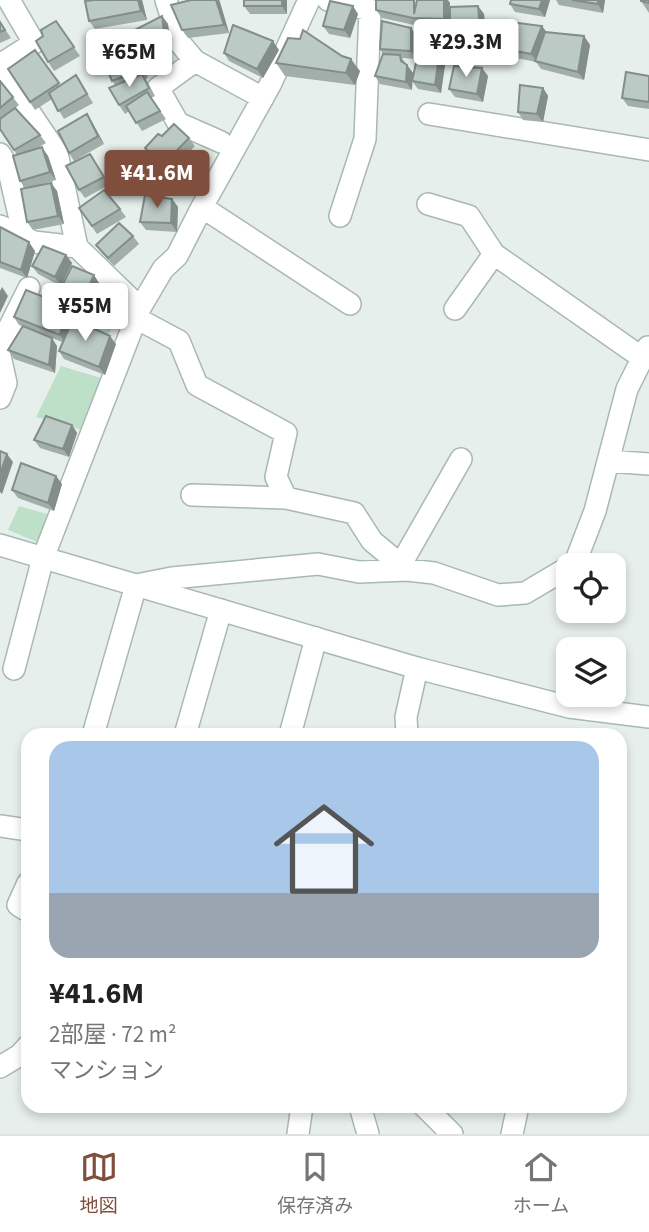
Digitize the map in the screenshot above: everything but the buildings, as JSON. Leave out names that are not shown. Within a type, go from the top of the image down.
[{"type":"street","points":[[9,0],[34,43],[1,64],[57,153],[77,247],[138,313],[179,341],[197,385],[286,433],[276,477],[286,498]]},
{"type":"street","points":[[166,0],[179,43],[195,61],[263,98]]},
{"type":"street","points":[[14,669],[43,558],[138,313],[163,268],[177,256],[263,98],[309,0]]},
{"type":"street","points":[[328,0],[370,10],[365,139],[340,216]]},
{"type":"street","points":[[195,61],[158,88],[178,123],[221,142]]},
{"type":"street","points":[[429,114],[649,150]]},
{"type":"street","points":[[0,154],[8,167],[24,237]]},
{"type":"street","points":[[428,204],[469,216],[494,254],[645,351],[627,389],[595,511],[579,553]]},
{"type":"street","points":[[202,207],[350,304]]},
{"type":"street","points":[[0,226],[34,242],[77,247]]},
{"type":"street","points":[[455,309],[494,254]]},
{"type":"street","points":[[0,346],[29,288]]},
{"type":"street","points":[[0,356],[6,383],[0,398]]},
{"type":"street","points":[[404,567],[461,459]]},
{"type":"street","points":[[608,461],[649,464]]},
{"type":"street","points":[[192,495],[286,498],[355,513],[372,541],[404,567]]},
{"type":"street","points":[[0,545],[416,668],[569,708],[649,718]]},
{"type":"street","points":[[136,585],[172,578],[318,564],[359,572],[404,567],[434,573],[498,595],[525,593],[556,574]]},
{"type":"street","points":[[95,728],[136,585]]},
{"type":"street","points":[[187,728],[221,610]]},
{"type":"street","points":[[292,728],[316,638]]},
{"type":"street","points":[[406,728],[405,718],[416,668]]},
{"type":"street","points":[[0,826],[21,829]]},
{"type":"street","points":[[0,1067],[21,1054]]},
{"type":"street","points":[[298,1134],[301,1113]]},
{"type":"street","points":[[362,1113],[368,1134]]},
{"type":"street","points":[[431,1113],[452,1134]]},
{"type":"street","points":[[512,1134],[516,1113]]},
{"type":"green space","points":[[102,289],[115,306],[109,336],[83,326]]},
{"type":"green space","points":[[61,366],[104,379],[85,431],[36,417]]},
{"type":"green space","points":[[19,506],[47,514],[42,544],[8,530]]}]
